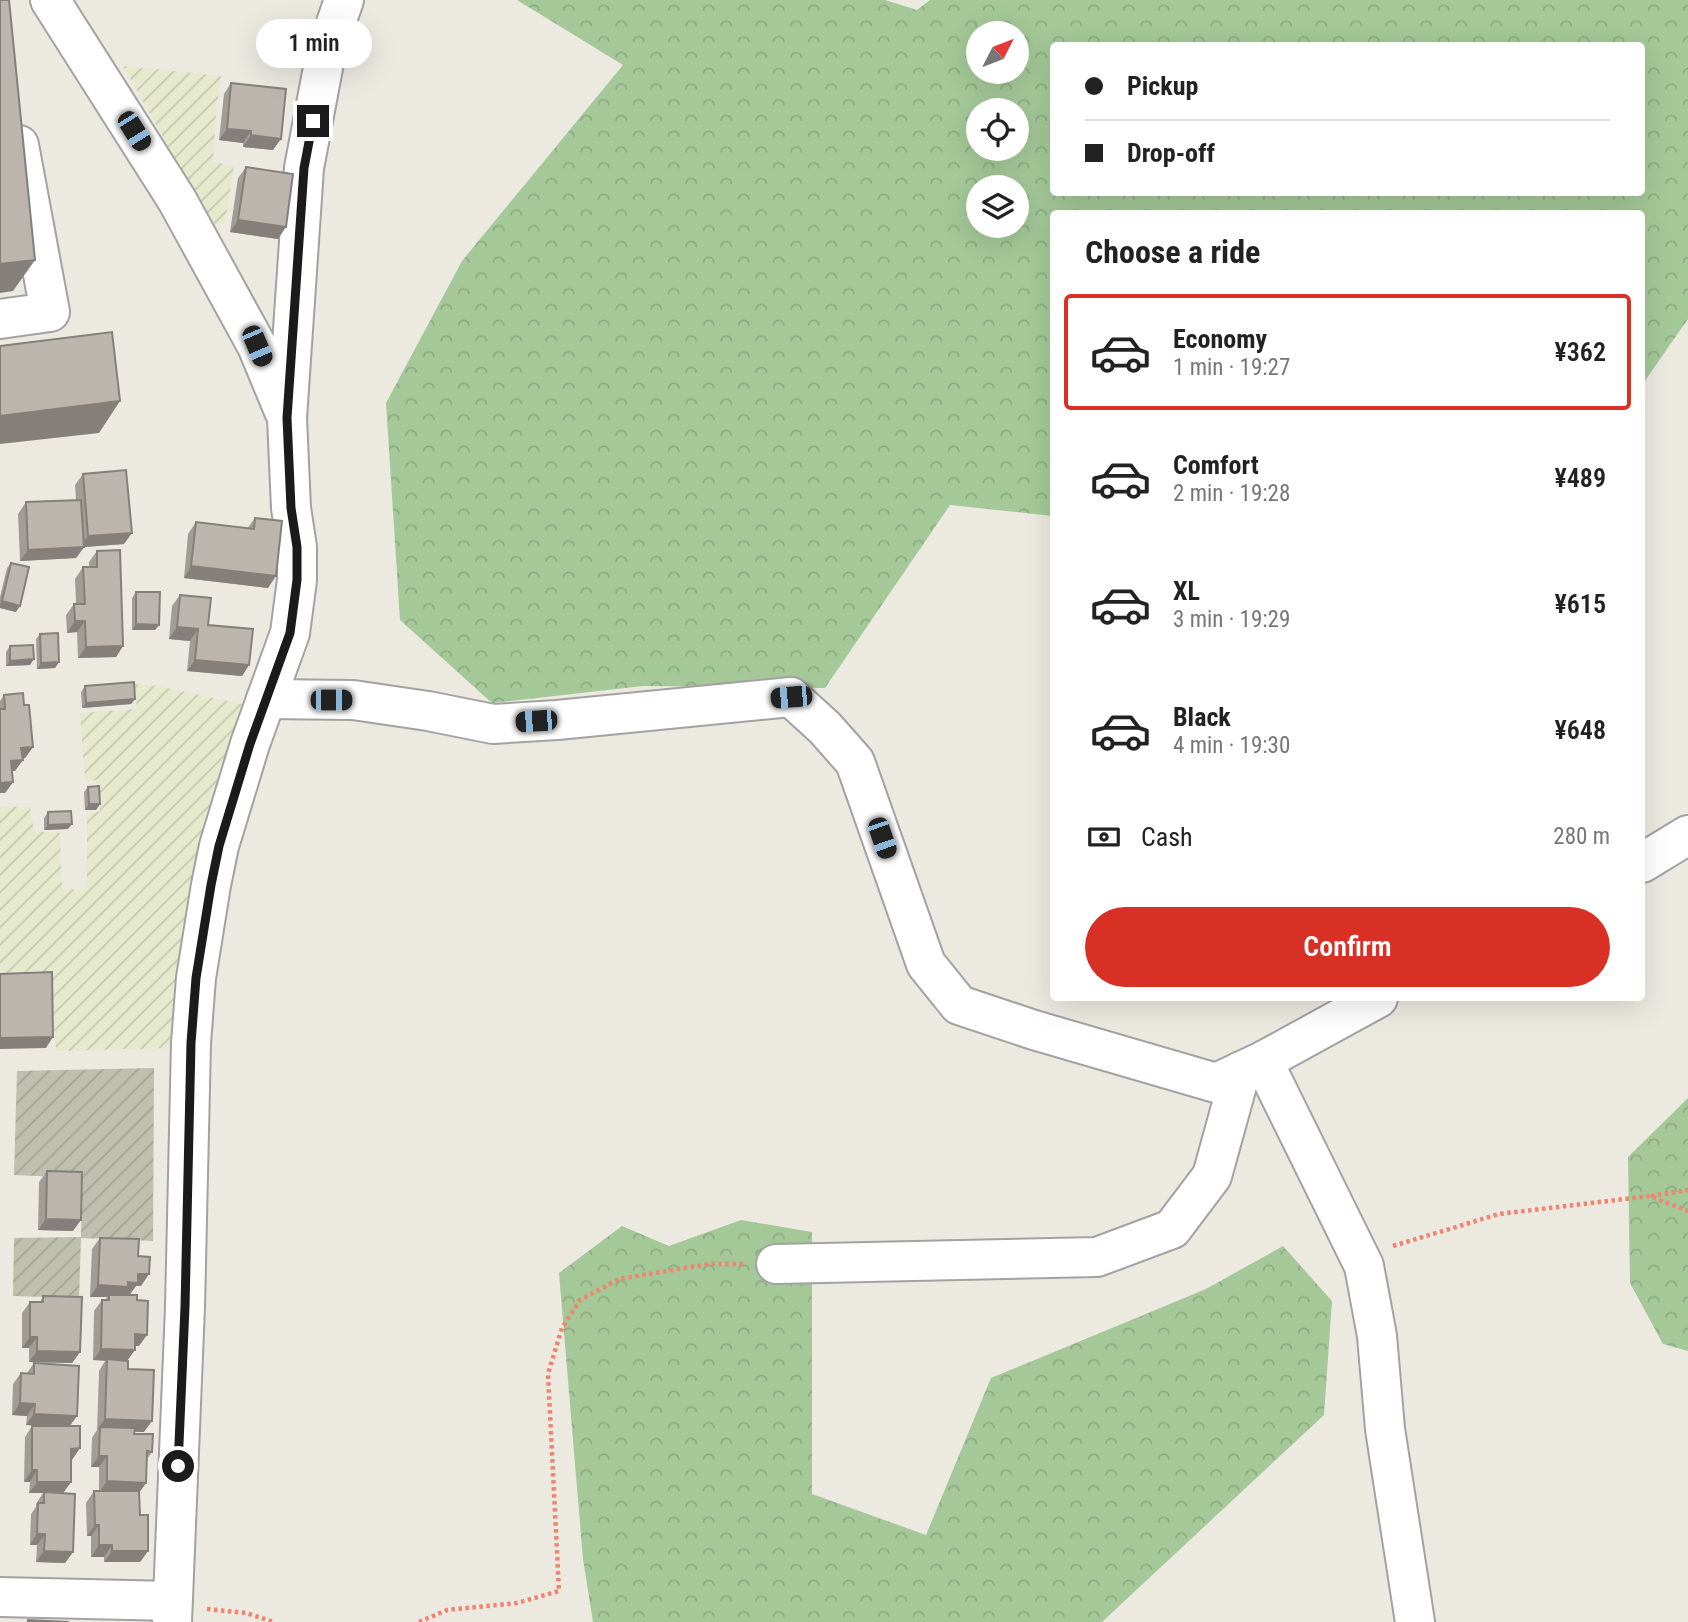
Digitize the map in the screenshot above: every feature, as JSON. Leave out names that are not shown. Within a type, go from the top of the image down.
[{"type":"street","points":[[50,0],[177,200],[257,346],[287,418]]},
{"type":"street","points":[[0,1597],[172,1610],[185,1307],[191,1043],[196,978],[219,846],[250,744],[290,633],[297,580],[297,547],[291,508],[287,418],[304,168],[326,52],[344,0]]},
{"type":"street","points":[[0,319],[50,313],[12,106]]},
{"type":"street","points":[[266,699],[353,700],[494,724],[791,697],[825,728],[855,762],[926,964],[959,1005],[1034,1030],[1216,1083],[1372,1001]]},
{"type":"street","points":[[1645,861],[1688,835]]},
{"type":"street","points":[[1252,1066],[1364,1266],[1377,1336],[1385,1429],[1415,1622]]},
{"type":"street","points":[[776,1264],[1097,1258],[1172,1229],[1212,1176],[1252,1066]]},
{"type":"path","points":[[1358,1256],[1499,1214],[1688,1189]]},
{"type":"path","points":[[1650,1196],[1688,1211]]},
{"type":"path","points":[[419,1622],[447,1610],[517,1602],[559,1591],[548,1374],[562,1328],[580,1300],[619,1279],[709,1264],[776,1264]]},
{"type":"path","points":[[172,1610],[246,1612],[274,1622]]},
{"type":"shaded area","points":[[123,66],[221,76],[213,162],[234,166],[225,223],[212,224]]},
{"type":"shaded area","points":[[134,684],[157,686],[242,704],[243,709],[215,786],[200,840],[191,893],[174,1048],[56,1051],[51,977],[0,975],[0,807],[30,807],[34,831],[60,833],[62,889],[87,890],[87,815],[100,811],[97,780],[85,782],[80,713],[137,709]]},
{"type":"shaded area","points":[[154,1068],[153,1241],[81,1238],[79,1298],[13,1296],[14,1238],[81,1237],[82,1178],[14,1175],[17,1071]]},
{"type":"green space","points":[[517,0],[885,0],[917,10],[930,0],[1688,0],[1688,319],[1645,381],[1645,210],[1050,210],[1050,516],[950,505],[825,688],[643,686],[492,703],[400,620],[386,403],[462,261],[623,65]]},
{"type":"green space","points":[[1688,1098],[1688,1351],[1663,1344],[1630,1283],[1628,1157]]},
{"type":"green space","points":[[741,1220],[812,1232],[812,1494],[926,1535],[991,1378],[1206,1289],[1283,1246],[1332,1301],[1324,1415],[1102,1622],[593,1622],[583,1559],[559,1273],[622,1226],[669,1246]]},
{"type":"building","points":[[0,0],[9,0],[35,260],[0,264]]},
{"type":"building","points":[[231,83],[286,89],[281,139],[251,135],[251,131],[227,129]]},
{"type":"building","points":[[246,167],[293,174],[286,227],[238,220]]},
{"type":"building","points":[[112,332],[120,401],[0,416],[0,346]]},
{"type":"building","points":[[126,470],[132,533],[88,536],[83,474]]},
{"type":"building","points":[[81,500],[84,547],[28,550],[26,502]]},
{"type":"building","points":[[255,518],[282,521],[276,576],[191,566],[196,522],[254,529]]},
{"type":"building","points":[[120,550],[123,646],[86,647],[85,621],[75,621],[74,604],[85,604],[83,567],[97,567],[97,551]]},
{"type":"building","points":[[11,563],[29,567],[20,606],[2,601]]},
{"type":"building","points":[[136,592],[160,592],[159,625],[136,624]]},
{"type":"building","points":[[180,595],[211,598],[208,625],[253,629],[249,665],[195,660],[198,629],[177,627]]},
{"type":"building","points":[[58,633],[59,662],[41,663],[40,634]]},
{"type":"building","points":[[33,645],[34,659],[10,661],[10,646]]},
{"type":"building","points":[[134,682],[135,699],[86,703],[85,686]]},
{"type":"building","points":[[23,693],[24,705],[29,705],[33,747],[21,748],[23,760],[11,761],[13,782],[0,783],[0,709],[5,709],[4,695]]},
{"type":"building","points":[[99,786],[100,804],[89,804],[88,787]]},
{"type":"building","points":[[71,811],[72,824],[48,825],[48,812]]},
{"type":"building","points":[[52,972],[53,1037],[0,1038],[0,974]]},
{"type":"building","points":[[47,1171],[82,1172],[81,1220],[46,1219]]},
{"type":"building","points":[[100,1238],[139,1239],[138,1256],[150,1257],[149,1274],[138,1274],[138,1283],[128,1282],[128,1287],[98,1285]]},
{"type":"building","points":[[109,1295],[137,1295],[137,1300],[148,1301],[147,1335],[135,1334],[135,1350],[101,1349],[102,1300],[109,1300]]},
{"type":"building","points":[[43,1296],[82,1297],[80,1352],[37,1351],[37,1337],[30,1337],[30,1302],[43,1302]]},
{"type":"building","points":[[107,1359],[128,1361],[128,1369],[154,1370],[152,1421],[105,1419]]},
{"type":"building","points":[[34,1363],[79,1366],[77,1416],[34,1414],[35,1404],[20,1403],[21,1373],[34,1374]]},
{"type":"building","points":[[32,1426],[80,1426],[80,1448],[71,1449],[71,1482],[37,1482],[37,1470],[32,1470]]},
{"type":"building","points":[[100,1427],[135,1428],[134,1434],[153,1434],[152,1452],[147,1451],[146,1483],[107,1481],[107,1456],[99,1456]]},
{"type":"building","points":[[94,1491],[139,1491],[140,1515],[148,1515],[148,1551],[112,1551],[112,1545],[99,1545],[99,1525],[95,1525]]},
{"type":"building","points":[[44,1492],[75,1494],[73,1552],[44,1551],[45,1534],[37,1534],[38,1503],[44,1503]]},
{"type":"building","points":[[28,1620],[69,1622],[28,1622]]},
{"type":"route","points":[[178,1466],[185,1307],[191,1043],[196,978],[219,846],[250,744],[290,633],[297,580],[297,547],[291,508],[287,418],[304,168],[313,121]]}]
